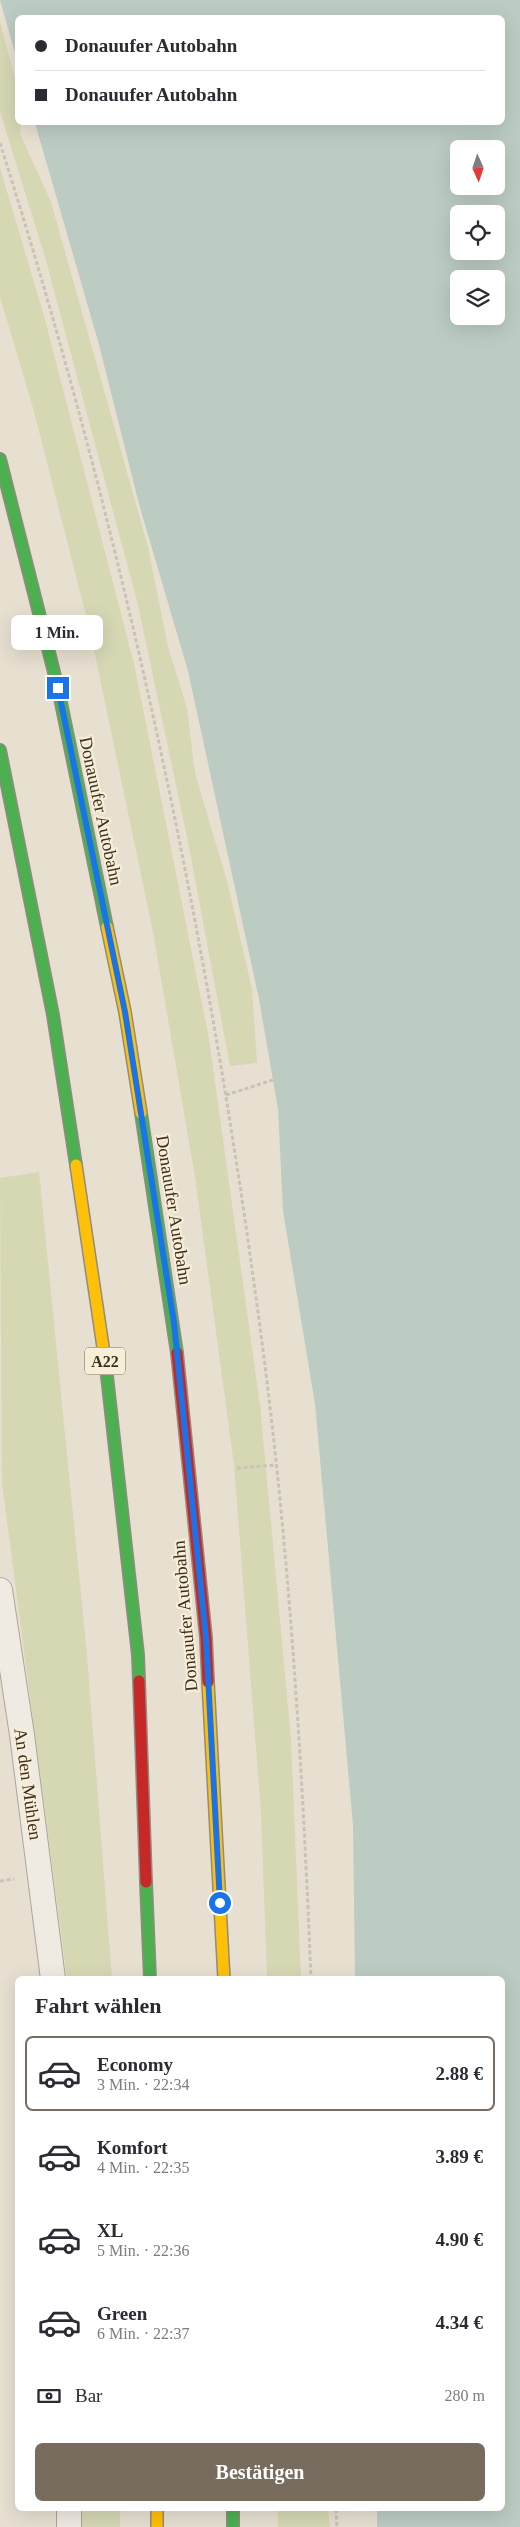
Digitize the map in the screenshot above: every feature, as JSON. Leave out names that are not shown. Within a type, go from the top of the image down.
[{"type":"highway","name":"Donauufer Autobahn","points":[[0,459],[58,688],[123,1002],[174,1323],[206,1638],[224,1976]]},
{"type":"highway","name":"A22","points":[[0,750],[52,1015],[102,1334],[138,1655],[150,1976]]},
{"type":"highway","points":[[157,2511],[157,2527]]},
{"type":"highway","points":[[233,2511],[233,2527]]},
{"type":"street","name":"An den Mühlen","points":[[0,1590],[23,1745],[53,1976]]},
{"type":"street","points":[[69,2511],[69,2527]]},
{"type":"path","points":[[0,143],[45,285],[148,691],[191,893],[226,1095],[258,1306],[276,1465],[294,1664],[311,1976]]},
{"type":"path","points":[[226,1095],[273,1080]]},
{"type":"path","points":[[237,1468],[276,1465]]},
{"type":"path","points":[[336,2511],[337,2527]]},
{"type":"green space","points":[[0,22],[15,78],[15,125],[21,125],[20,134],[51,202],[148,547],[168,647],[187,708],[195,773],[227,881],[252,989],[257,1063],[230,1066],[188,842],[138,605],[45,257],[0,112]]},
{"type":"green space","points":[[0,168],[44,316],[134,664],[209,1039],[260,1405],[291,1739],[301,1976],[267,1976],[261,1813],[234,1465],[195,1177],[153,932],[90,631],[33,408],[0,297]]},
{"type":"green space","points":[[39,1172],[87,1655],[112,1976],[67,1976],[2,1483],[0,1178]]},
{"type":"green space","points":[[82,2511],[120,2511],[120,2527],[82,2527]]},
{"type":"green space","points":[[278,2511],[328,2511],[330,2527],[278,2527]]},
{"type":"shaded area","points":[[0,0],[520,0],[520,2527],[377,2527],[377,2511],[505,2511],[505,1976],[355,1976],[353,1825],[315,1404],[283,1211],[278,1109],[259,999],[188,671],[139,504],[98,341],[36,125],[505,125],[505,15],[15,15],[15,53]]},
{"type":"traffic: fast","points":[[0,459],[58,688],[107,927]]},
{"type":"traffic: fast","points":[[0,750],[53,1015],[76,1165]]},
{"type":"traffic: fast","points":[[141,1113],[177,1353]]},
{"type":"traffic: fast","points":[[106,1367],[138,1655],[139,1681]]},
{"type":"traffic: fast","points":[[146,1882],[150,1976]]},
{"type":"traffic: fast","points":[[233,2511],[233,2527]]},
{"type":"traffic: slow","points":[[107,927],[125,1012],[141,1113]]},
{"type":"traffic: slow","points":[[76,1165],[106,1367]]},
{"type":"traffic: slow","points":[[208,1682],[224,1976]]},
{"type":"traffic: slow","points":[[157,2511],[157,2527]]},
{"type":"traffic: jam","points":[[177,1353],[206,1638],[208,1682]]},
{"type":"traffic: jam","points":[[139,1681],[146,1882]]},
{"type":"route","points":[[58,688],[125,1012],[174,1323],[206,1638],[220,1903]]}]
